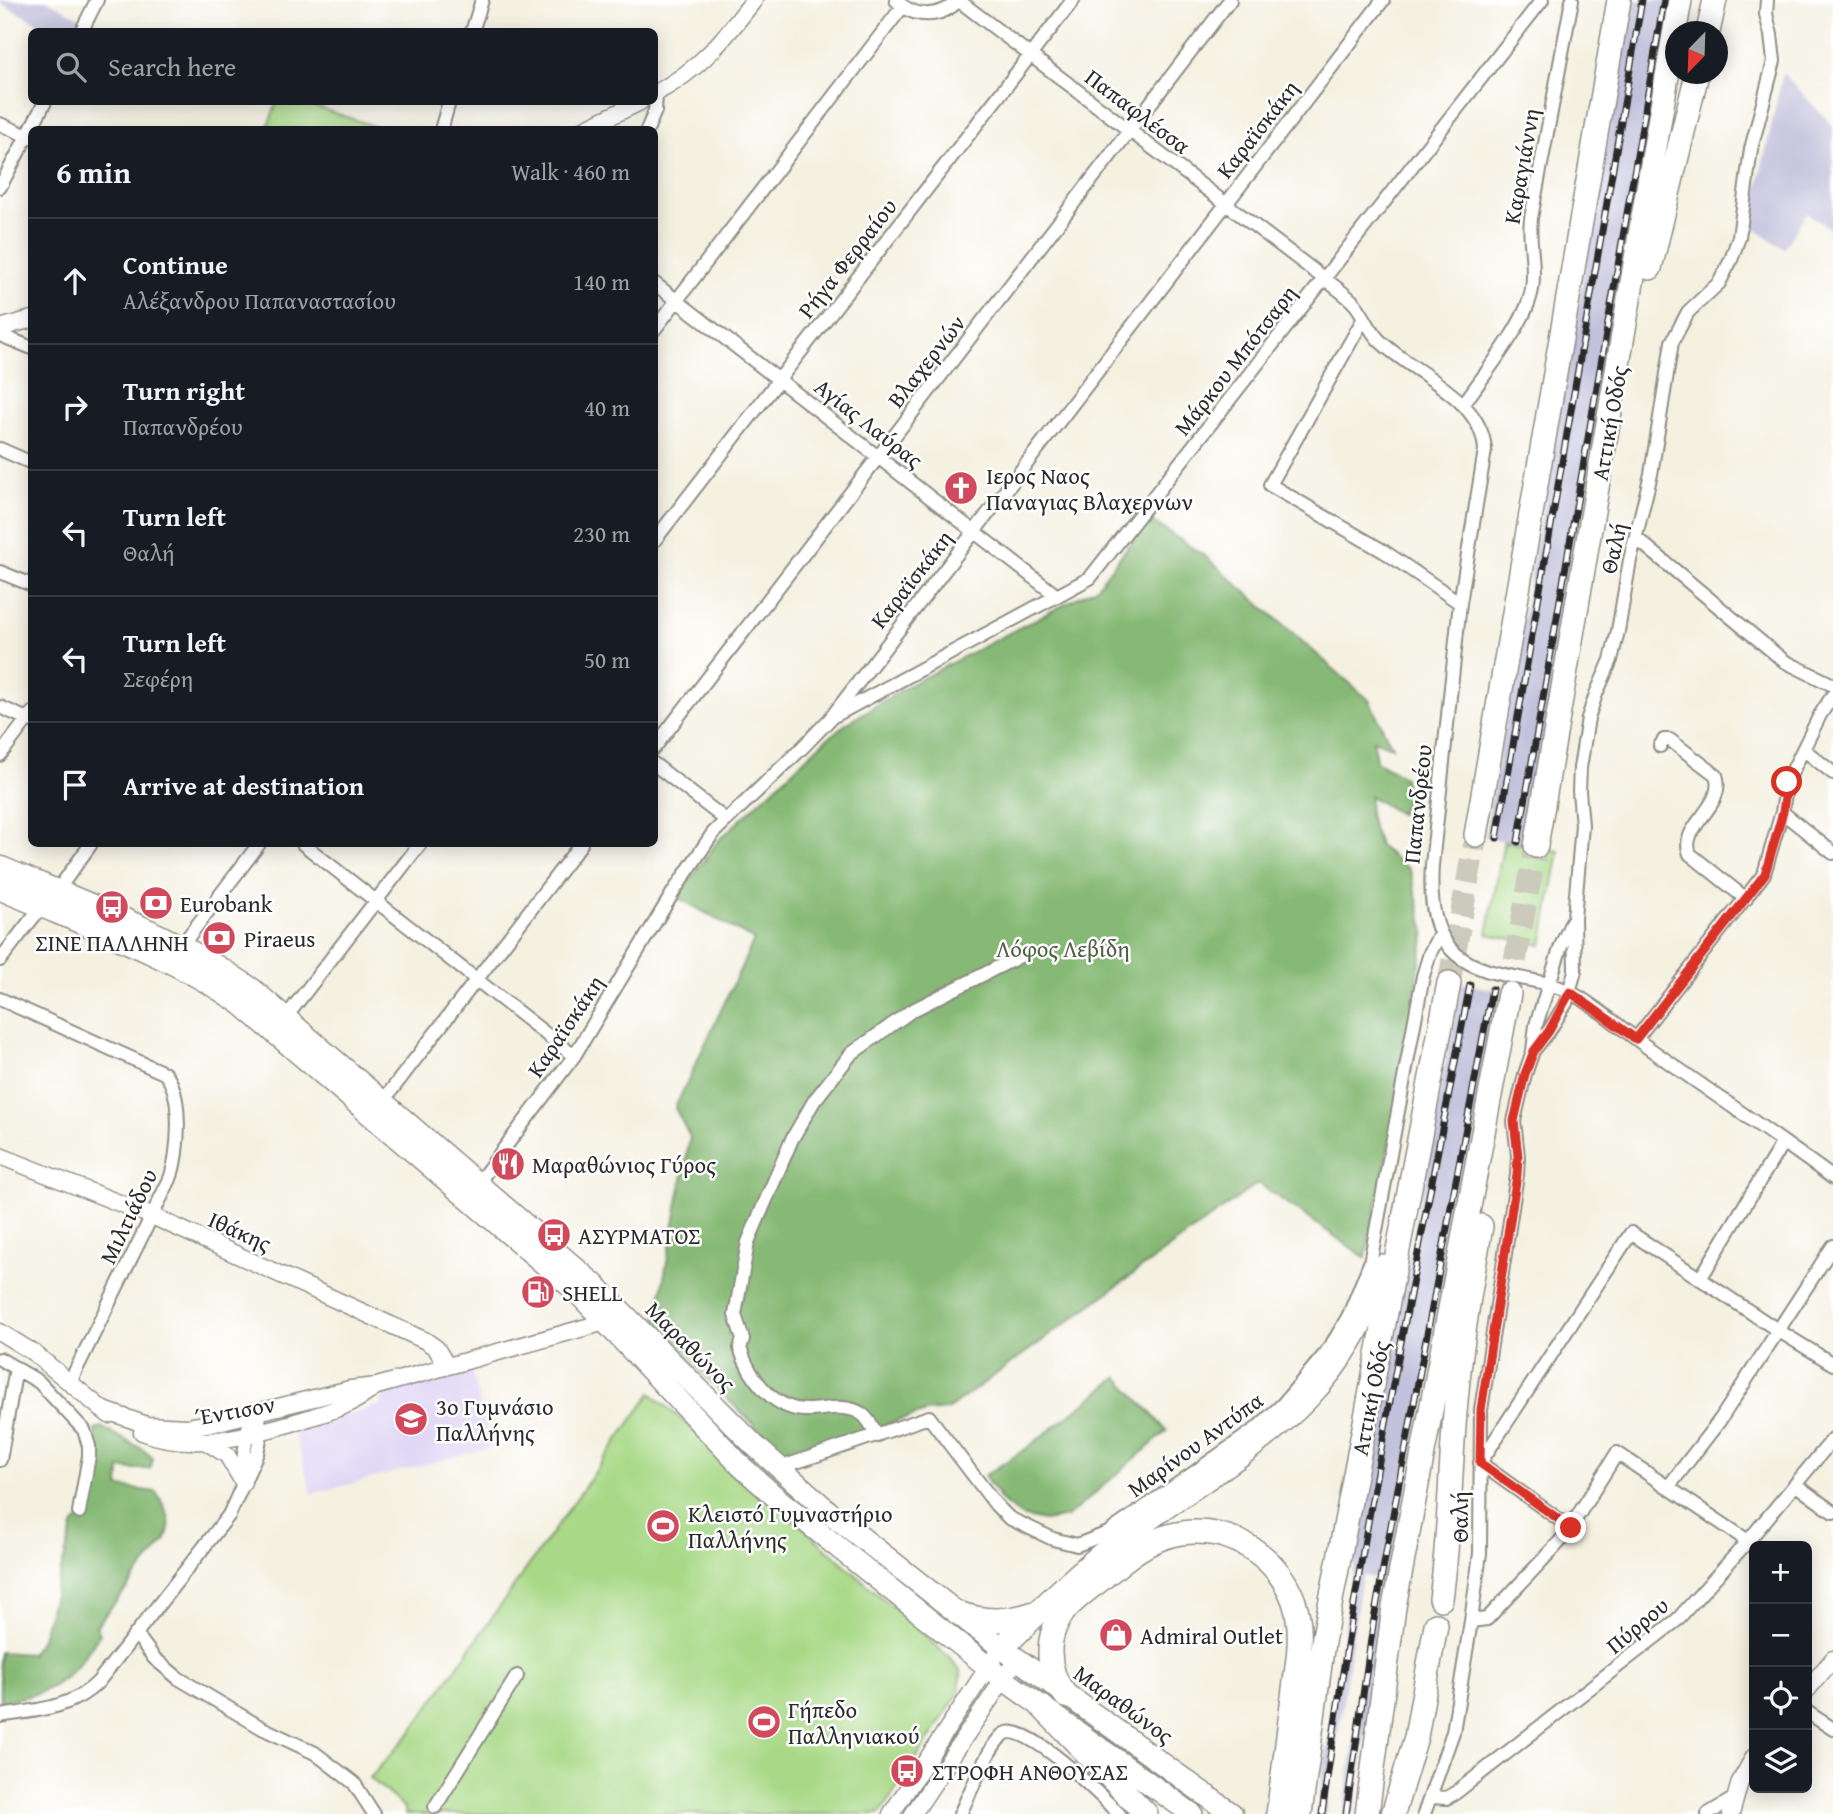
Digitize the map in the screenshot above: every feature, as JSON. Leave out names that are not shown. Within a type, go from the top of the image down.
[{"type":"highway","points":[[1476,835],[1619,0]]},
{"type":"highway","name":"Αττική Οδός","points":[[1536,846],[1681,0]]},
{"type":"highway","points":[[1711,21],[1716,0]]},
{"type":"highway","points":[[1591,527],[1626,394],[1646,282],[1695,84]]},
{"type":"highway","name":"Αττική Οδός","points":[[1300,1814],[1323,1642],[1449,983]]},
{"type":"highway","points":[[1367,1814],[1394,1607],[1509,994],[1499,1108],[1461,1352],[1452,1455],[1450,1523],[1441,1599]]},
{"type":"highway","points":[[1010,1654],[1037,1612],[1122,1538],[1273,1431],[1300,1407],[1328,1376],[1355,1334],[1374,1294],[1427,1101]]},
{"type":"highway","points":[[1066,1696],[1054,1676],[1049,1650],[1057,1623],[1076,1599],[1135,1551],[1165,1537],[1184,1533],[1213,1533],[1246,1545],[1263,1556],[1279,1573],[1294,1601],[1298,1622],[1298,1656],[1278,1814]]},
{"type":"highway","points":[[958,1613],[998,1621],[1037,1612]]},
{"type":"highway","points":[[1393,1814],[1416,1737],[1436,1625]]},
{"type":"highway","points":[[1042,1707],[1146,1814]]},
{"type":"main road","name":"Μαραθώνος","points":[[0,867],[57,891],[175,955],[241,1004],[563,1280],[614,1319],[701,1394],[830,1513],[1066,1696],[1232,1814]]},
{"type":"main road","name":"Μαραθώνος","points":[[0,890],[231,974],[286,1017],[596,1286],[614,1319],[743,1467],[779,1500],[996,1673],[1192,1814]]},
{"type":"street","points":[[83,28],[97,0]]},
{"type":"street","points":[[473,28],[482,0]]},
{"type":"street","points":[[658,92],[704,62],[754,0]]},
{"type":"street","points":[[658,325],[899,3],[917,13],[930,14],[943,12],[958,0]]},
{"type":"street","name":"Παπαφλέσσα","points":[[958,0],[1326,280]]},
{"type":"street","name":"Ρήγα Φερραίου","points":[[658,536],[1073,0]]},
{"type":"street","name":"Βλαχερνών","points":[[658,743],[1230,0]]},
{"type":"street","name":"Καραϊσκάκη","points":[[478,1183],[574,1056],[701,849],[726,820],[830,719],[1383,0]]},
{"type":"street","name":"Μάρκου Μπότσαρη","points":[[830,719],[1090,578],[1326,280],[1542,0]]},
{"type":"street","name":"Καραγιάννη","points":[[1463,405],[1529,303],[1533,286],[1531,218],[1572,0]]},
{"type":"street","name":"Θαλή","points":[[1424,1814],[1453,1732],[1480,1553],[1481,1410],[1517,1175],[1514,1121],[1525,1074],[1534,1051],[1549,1031],[1570,992],[1576,950],[1574,918],[1582,825],[1580,768],[1588,718],[1611,660],[1651,474],[1672,342],[1688,313],[1718,283],[1731,260],[1739,237],[1751,149],[1774,61],[1772,35],[1766,14],[1767,0]]},
{"type":"street","points":[[34,126],[44,105]]},
{"type":"street","points":[[441,126],[448,105]]},
{"type":"street","points":[[590,126],[634,105]]},
{"type":"street","points":[[648,126],[654,105]]},
{"type":"street","points":[[0,124],[28,137]]},
{"type":"street","points":[[0,187],[28,139]]},
{"type":"street","name":"Παπανδρέου","points":[[1326,280],[1354,303],[1379,340],[1463,405],[1483,430],[1485,450],[1460,603],[1432,864],[1431,887],[1440,933]]},
{"type":"street","name":"Αγίας Λαύρας","points":[[658,286],[1057,596]]},
{"type":"street","points":[[1364,318],[1270,485],[1385,552],[1460,603]]},
{"type":"street","points":[[6,332],[28,320]]},
{"type":"street","points":[[6,332],[28,346]]},
{"type":"street","points":[[0,449],[28,461]]},
{"type":"street","points":[[1636,538],[1784,661],[1833,685]]},
{"type":"street","points":[[0,572],[28,583]]},
{"type":"street","points":[[1636,1039],[1765,874],[1783,812],[1787,782],[1833,695]]},
{"type":"street","points":[[0,707],[28,717]]},
{"type":"street","points":[[0,755],[28,720]]},
{"type":"street","points":[[1660,746],[1664,740],[1670,740],[1716,775],[1716,797],[1686,846],[1690,854],[1745,899]]},
{"type":"street","points":[[1804,749],[1833,773]]},
{"type":"street","points":[[658,767],[726,820]]},
{"type":"street","points":[[1783,812],[1833,853]]},
{"type":"street","points":[[57,891],[89,847]]},
{"type":"street","points":[[175,955],[256,847]]},
{"type":"street","points":[[307,847],[574,1056]]},
{"type":"street","points":[[286,1017],[418,847]]},
{"type":"street","points":[[383,1101],[579,847]]},
{"type":"street","points":[[0,960],[41,907]]},
{"type":"street","name":"Θαλή","points":[[1534,1051],[1536,1026],[1561,946],[1574,918]]},
{"type":"street","points":[[1440,933],[1456,955],[1477,966],[1570,992],[1833,1178]]},
{"type":"street","name":"Μαρίνου Αντύπα","points":[[779,1468],[929,1417],[996,1505],[1009,1518],[1053,1539],[1077,1545],[1108,1533],[1256,1429],[1282,1405],[1325,1354],[1349,1315],[1370,1263],[1423,975],[1440,933]]},
{"type":"street","points":[[877,1436],[863,1414],[846,1409],[795,1408],[771,1396],[754,1380],[740,1348],[743,1339],[735,1315],[748,1242],[792,1139],[814,1101],[851,1054],[911,1011],[1020,956]]},
{"type":"street","name":"Μιλτιάδου","points":[[0,999],[158,1070],[168,1077],[174,1093],[177,1151],[170,1179],[70,1382]]},
{"type":"street","points":[[1700,1279],[1783,1142]]},
{"type":"street","name":"Ιθάκης","points":[[0,1156],[152,1216],[426,1341],[436,1348],[447,1366]]},
{"type":"street","points":[[1571,1528],[1480,1463],[1631,1233],[1833,1364]]},
{"type":"street","points":[[1669,1486],[1720,1420],[1833,1246]]},
{"type":"street","name":"Έντισον","points":[[106,1413],[167,1428],[200,1426],[351,1389],[377,1386],[614,1319]]},
{"type":"street","name":"Έντισον","points":[[5,1337],[34,1353],[106,1413],[143,1433],[161,1438],[205,1441],[254,1434],[338,1409],[361,1399],[377,1386]]},
{"type":"street","points":[[0,1359],[39,1382],[88,1437],[89,1456],[79,1512]]},
{"type":"street","points":[[0,1460],[16,1368]]},
{"type":"street","points":[[0,1716],[47,1708],[78,1699],[98,1682],[224,1522],[243,1482],[242,1467],[254,1434],[254,1413]]},
{"type":"street","name":"Πύρρου","points":[[1432,1797],[1447,1798],[1454,1794],[1663,1633],[1691,1606],[1748,1541],[1833,1439]]},
{"type":"street","points":[[205,1441],[228,1455],[243,1482]]},
{"type":"street","points":[[1471,1620],[1487,1619],[1571,1528],[1617,1453],[1748,1541]]},
{"type":"street","points":[[1796,1485],[1833,1512]]},
{"type":"street","points":[[137,1635],[154,1658],[178,1678],[262,1728],[315,1753],[355,1783],[374,1814]]},
{"type":"street","points":[[891,1814],[1010,1654]]},
{"type":"street","points":[[1812,1684],[1833,1659]]},
{"type":"street","points":[[913,1814],[996,1673]]},
{"type":"street","points":[[435,1807],[517,1676]]},
{"type":"street","points":[[1812,1715],[1833,1729]]},
{"type":"street","points":[[960,1814],[994,1745],[1004,1734],[1013,1731],[1023,1734],[1048,1751],[1119,1814]]},
{"type":"street","points":[[1708,1814],[1725,1802],[1732,1807],[1740,1782],[1749,1766]]},
{"type":"shaded area","points":[[0,0],[46,0],[93,24],[91,28],[47,28],[0,3]]},
{"type":"shaded area","points":[[1632,0],[1671,0],[1667,21],[1665,21],[1665,35],[1526,845],[1485,837]]},
{"type":"shaded area","points":[[1783,73],[1833,126],[1833,231],[1807,213],[1784,249],[1749,225]]},
{"type":"shaded area","points":[[1461,983],[1500,991],[1389,1581],[1354,1814],[1343,1814],[1378,1579],[1362,1575],[1326,1814],[1317,1814],[1366,1481]]},
{"type":"shaded area","name":"3ο Γυμνάσιο Παλλήνης","points":[[470,1368],[492,1447],[312,1494],[294,1432],[380,1405],[387,1390]]},
{"type":"green space","points":[[276,105],[310,105],[374,126],[268,126]]},
{"type":"green space","name":"Λόφος Λεβίδη","points":[[1149,519],[1206,557],[1369,700],[1392,747],[1373,740],[1376,761],[1404,777],[1406,799],[1400,814],[1370,796],[1369,815],[1379,846],[1410,870],[1425,932],[1395,1116],[1366,1258],[1258,1183],[947,1410],[926,1412],[785,1456],[655,1327],[690,1137],[675,1108],[754,940],[677,897],[718,841],[823,742],[846,724],[907,686],[1096,588]]},
{"type":"green space","points":[[1504,841],[1559,851],[1542,945],[1487,934]]},
{"type":"green space","points":[[1118,1377],[1167,1431],[1067,1517],[1044,1521],[1021,1516],[1002,1501],[984,1476],[1027,1448]]},
{"type":"green space","points":[[651,1393],[950,1658],[961,1671],[959,1693],[880,1814],[405,1814],[405,1808],[370,1778],[411,1732]]},
{"type":"green space","points":[[101,1427],[153,1458],[150,1469],[120,1469],[119,1487],[156,1492],[168,1515],[168,1534],[96,1626],[100,1634],[69,1674],[43,1691],[0,1702],[0,1652],[30,1654],[42,1638],[74,1524],[85,1515],[96,1452],[95,1430]]},
{"type":"tunnel","points":[[1449,983],[1476,835]]},
{"type":"tunnel","points":[[1509,994],[1536,846]]},
{"type":"railway","points":[[1497,838],[1642,0]]},
{"type":"railway","points":[[1518,842],[1664,0]]},
{"type":"railway","points":[[1322,1814],[1372,1502],[1470,985]]},
{"type":"railway","points":[[1346,1814],[1373,1625],[1492,989]]},
{"type":"place","name":"Ιερος Ναος Παναγιας Βλαχερνων","points":[[961,488]]},
{"type":"place","name":"Eurobank","points":[[156,903]]},
{"type":"place","name":"ΣΙΝΕ ΠΑΛΛΗΝΗ","points":[[112,907]]},
{"type":"place","name":"Piraeus","points":[[219,938]]},
{"type":"place","name":"Μαραθώνιος Γύρος","points":[[508,1164]]},
{"type":"place","name":"ΑΣΥΡΜΑΤΟΣ","points":[[554,1235]]},
{"type":"place","name":"SHELL","points":[[538,1292]]},
{"type":"place","name":"3ο Γυμνάσιο Παλλήνης","points":[[411,1419]]},
{"type":"place","name":"Κλειστό Γυμναστήριο Παλλήνης","points":[[663,1526]]},
{"type":"place","name":"Admiral Outlet","points":[[1116,1635]]},
{"type":"place","name":"Γήπεδο Παλληνιακού","points":[[764,1722]]},
{"type":"place","name":"ΣΤΡΟΦΗ ΑΝΘΟΥΣΑΣ","points":[[907,1771]]},
{"type":"route","points":[[1571,1528],[1480,1463],[1481,1410],[1517,1175],[1514,1121],[1525,1074],[1534,1051],[1549,1031],[1570,992],[1636,1039],[1765,874],[1783,812],[1787,782]]}]
